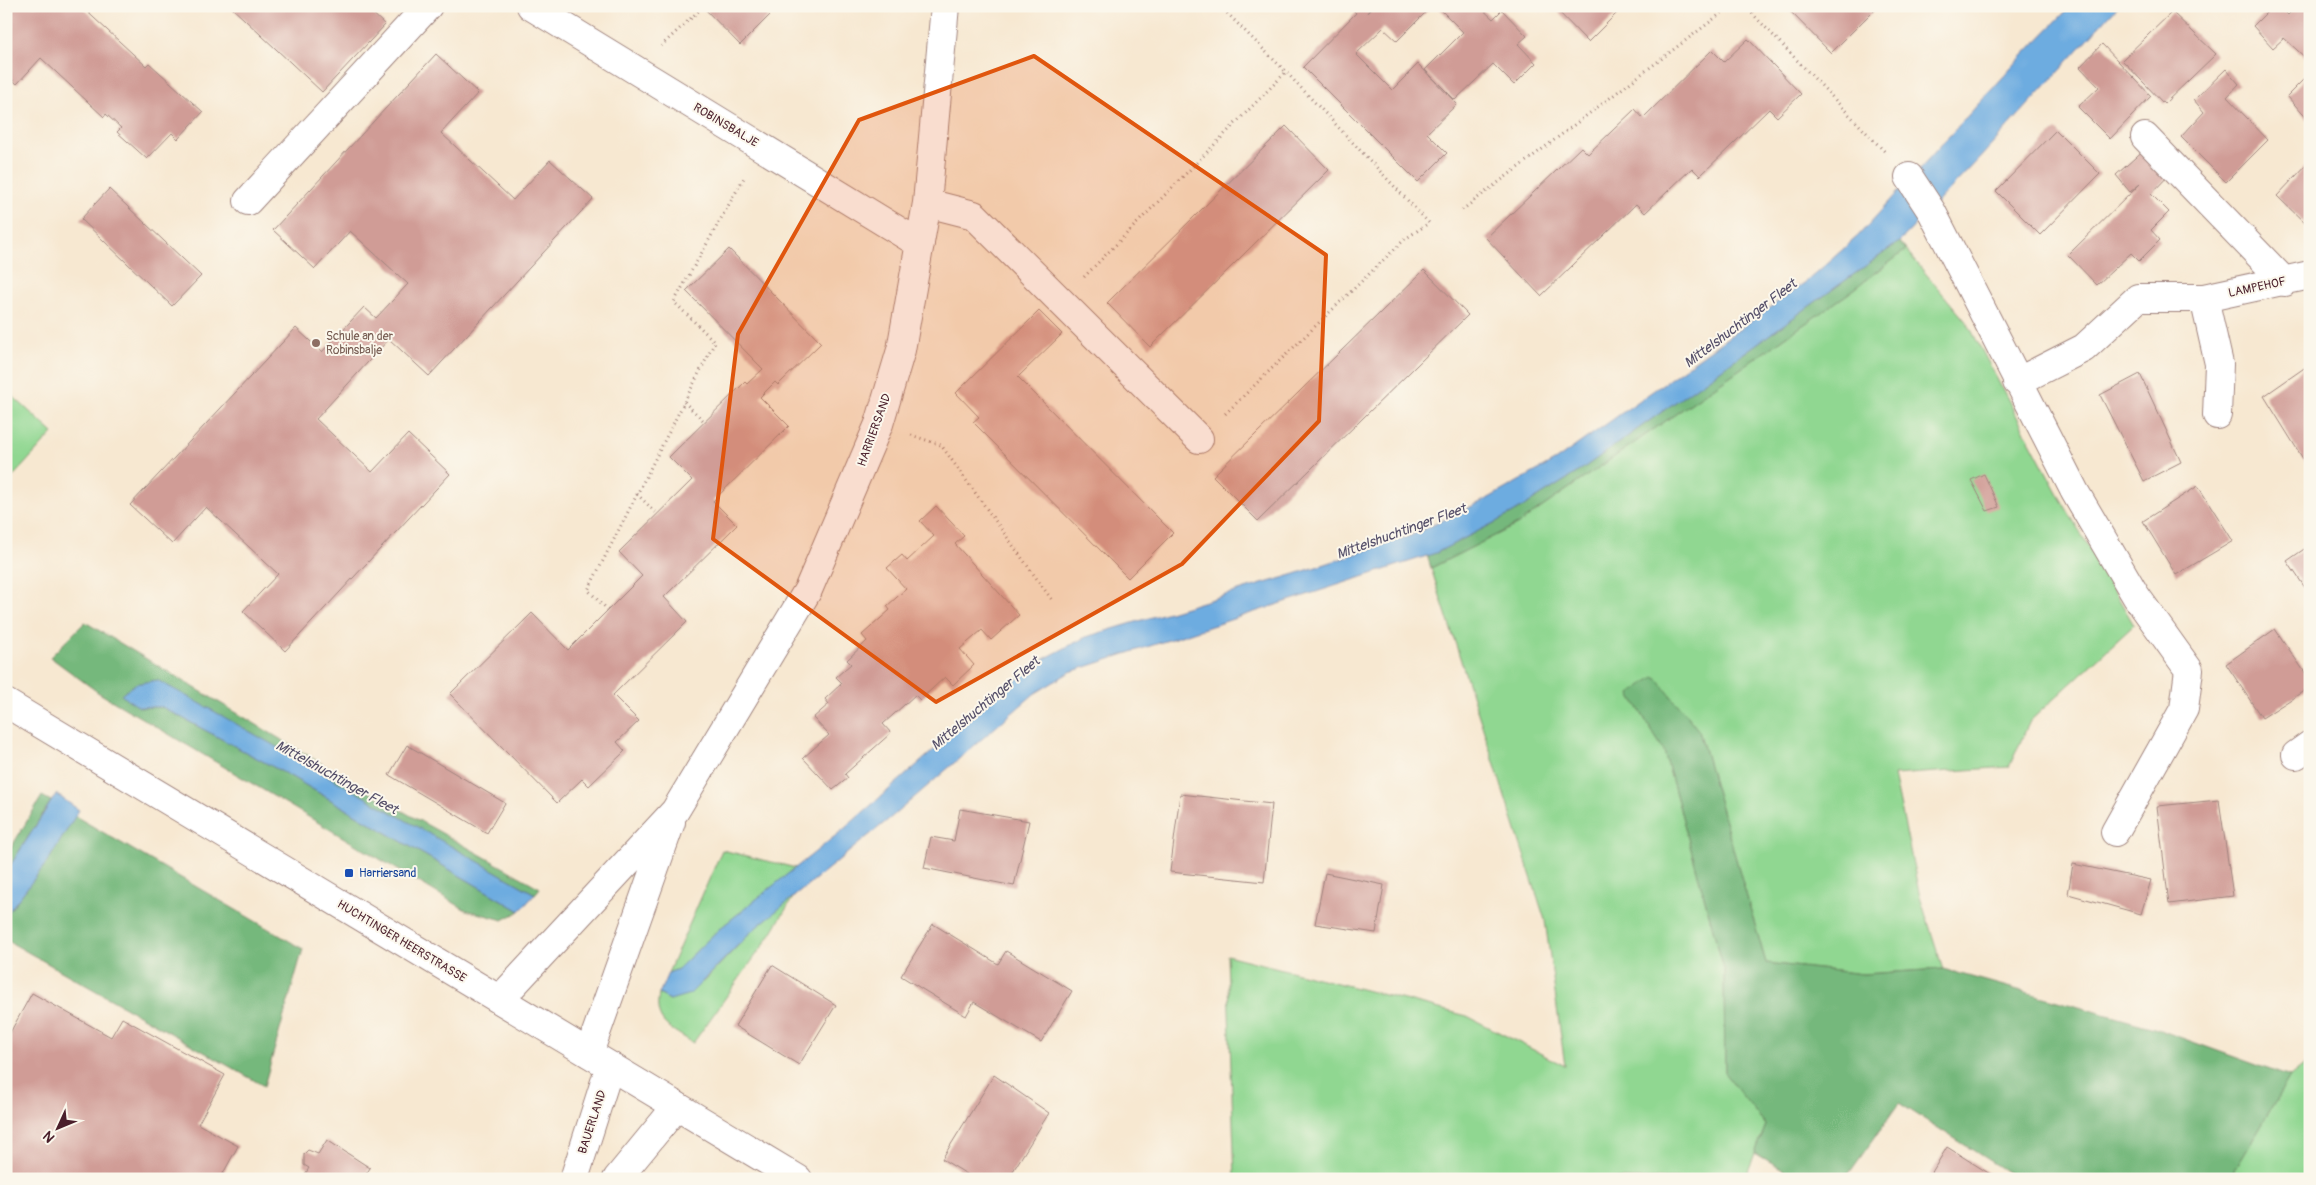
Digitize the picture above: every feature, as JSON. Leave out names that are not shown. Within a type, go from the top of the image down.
[{"type":"street","points":[[248,201],[428,6]]},
{"type":"street","name":"ROBINSBALJE","points":[[532,6],[920,244]]},
{"type":"street","name":"HARRIERSAND","points":[[500,999],[674,811],[808,590],[879,424],[901,350],[927,203],[945,6]]},
{"type":"street","points":[[2145,137],[2297,278]]},
{"type":"street","points":[[1909,177],[1932,212],[2017,382],[2075,492],[2136,596],[2189,670],[2184,709],[2115,832]]},
{"type":"street","points":[[927,203],[974,215],[1199,439]]},
{"type":"street","name":"LAMPEHOF","points":[[2017,382],[2084,348],[2138,298],[2204,298],[2297,278]]},
{"type":"street","points":[[2204,298],[2219,364],[2217,415]]},
{"type":"street","name":"HUCHTINGER HEERSTRASSE","points":[[6,703],[798,1179]]},
{"type":"street","name":"HARRIERSAND","points":[[600,1060],[674,811]]},
{"type":"street","name":"BAUERLAND","points":[[574,1179],[600,1060]]},
{"type":"street","points":[[616,1179],[677,1106]]},
{"type":"path","points":[[1199,439],[1405,239],[1429,223],[1286,72],[1220,6]]},
{"type":"path","points":[[1462,210],[1731,6]]},
{"type":"path","points":[[1745,6],[1909,177]]},
{"type":"path","points":[[635,70],[703,7]]},
{"type":"path","points":[[1060,301],[1286,72]]},
{"type":"path","points":[[608,610],[588,590],[715,342],[674,302],[761,147]]},
{"type":"path","points":[[684,402],[704,422]]},
{"type":"path","points":[[879,424],[941,445],[1052,600]]},
{"type":"path","points":[[637,494],[657,514]]},
{"type":"highlighted area","points":[[1034,56],[1326,255],[1319,421],[1182,564],[936,702],[713,539],[738,334],[859,120]]},
{"type":"green space","points":[[1899,242],[1906,250],[1849,293],[1518,524],[1431,568],[1427,555],[1436,553],[1513,513],[1575,474]]},
{"type":"green space","points":[[1906,250],[1968,324],[2059,496],[2134,625],[2030,721],[2009,767],[1894,775],[1920,897],[1943,969],[1863,974],[1766,963],[1699,731],[1630,694],[1664,751],[1724,969],[1725,1073],[1766,1125],[1745,1179],[1235,1179],[1227,955],[1467,1016],[1565,1066],[1545,920],[1431,568],[1518,524],[1849,293]]},
{"type":"green space","points":[[6,390],[53,433],[6,484]]},
{"type":"green space","points":[[85,622],[372,794],[540,888],[535,894],[157,681],[139,707],[162,707],[290,776],[520,911],[503,920],[466,910],[99,693],[50,657]]},
{"type":"green space","points":[[1655,676],[1699,731],[1766,963],[1863,974],[1943,969],[2154,1028],[2290,1077],[2229,1179],[2018,1179],[1899,1103],[1845,1179],[1800,1179],[1755,1153],[1766,1125],[1725,1074],[1724,969],[1664,751],[1630,694]]},
{"type":"green space","points":[[42,796],[51,801],[6,872],[6,856]]},
{"type":"green space","points":[[75,816],[303,949],[264,1086],[8,941],[6,944],[6,915],[48,861]]},
{"type":"green space","points":[[722,850],[796,868],[718,930],[678,969],[668,973]]},
{"type":"green space","points":[[794,896],[767,940],[693,1043],[671,1029],[661,1019],[658,1004],[659,994],[670,1000],[704,981],[753,930]]},
{"type":"green space","points":[[2310,1061],[2310,1179],[2229,1179],[2290,1077]]},
{"type":"water","points":[[2071,6],[2118,6],[1978,160],[1899,242],[1575,474],[1513,513],[1436,553],[1070,672],[1034,694],[894,815],[753,930],[690,994],[670,1000],[659,994],[668,973],[678,969],[718,930],[845,828],[991,700],[1040,661],[1086,637],[1295,574],[1410,536],[1487,499],[1556,460],[1807,281],[1858,236],[2024,54]]},
{"type":"water","points":[[157,680],[535,894],[520,911],[290,776],[162,707],[139,707],[121,695],[135,684]]},
{"type":"water","points":[[56,794],[79,810],[48,861],[6,915],[6,872]]},
{"type":"building","points":[[6,6],[81,6],[146,66],[149,63],[203,112],[178,139],[172,133],[147,159],[117,132],[121,128],[106,114],[104,117],[41,58],[17,84],[6,74]]},
{"type":"building","points":[[230,6],[365,6],[385,25],[322,92]]},
{"type":"building","points":[[702,6],[779,6],[740,45]]},
{"type":"building","points":[[1349,6],[1372,6],[1367,13],[1374,6],[1432,6],[1397,41],[1383,28],[1356,54],[1392,90],[1418,64],[1457,104],[1427,133],[1447,153],[1418,182],[1303,67],[1356,13]]},
{"type":"building","points":[[1437,6],[1479,6],[1493,19],[1502,10],[1527,36],[1518,44],[1536,63],[1514,85],[1493,64],[1455,100],[1425,70],[1463,32]]},
{"type":"building","points":[[1553,6],[1616,6],[1620,10],[1588,42]]},
{"type":"building","points":[[1785,6],[1878,6],[1831,53]]},
{"type":"building","points":[[2273,6],[2278,6],[2288,15],[2297,6],[2310,6],[2310,62],[2284,38],[2273,48],[2253,26]]},
{"type":"building","points":[[2172,12],[2216,54],[2164,104],[2122,60]]},
{"type":"building","points":[[1748,39],[1801,94],[1777,117],[1769,109],[1700,176],[1692,168],[1645,213],[1636,204],[1541,296],[1486,238],[1581,147],[1588,154],[1635,109],[1643,118],[1712,50],[1724,62]]},
{"type":"building","points":[[2102,44],[2151,96],[2110,139],[2078,107],[2099,87],[2080,67]]},
{"type":"building","points":[[436,54],[478,93],[441,133],[513,200],[550,160],[593,199],[429,376],[389,339],[316,419],[372,472],[408,434],[450,474],[285,651],[243,611],[278,574],[206,507],[172,544],[130,505],[296,328],[322,352],[364,307],[376,318],[408,284],[350,231],[315,269],[273,230]]},
{"type":"building","points":[[2226,69],[2239,84],[2227,97],[2268,140],[2226,182],[2181,137],[2204,112],[2194,100]]},
{"type":"building","points":[[2310,73],[2310,122],[2287,96]]},
{"type":"building","points":[[1286,126],[1329,170],[1150,347],[1107,303]]},
{"type":"building","points":[[2056,130],[2100,174],[2040,235],[1996,191]]},
{"type":"building","points":[[2146,148],[2171,173],[2151,194],[2169,212],[2151,230],[2160,240],[2139,261],[2131,253],[2097,285],[2068,255],[2140,184],[2130,192],[2116,175]]},
{"type":"building","points":[[2310,161],[2310,228],[2277,196]]},
{"type":"building","points":[[109,189],[201,276],[172,306],[81,219]]},
{"type":"building","points":[[729,249],[821,343],[778,385],[775,382],[760,397],[789,426],[713,501],[737,525],[664,597],[687,622],[613,695],[639,721],[617,742],[625,751],[589,786],[582,779],[557,803],[450,694],[532,613],[568,650],[642,576],[619,552],[692,480],[669,457],[745,382],[747,384],[763,369],[686,291]]},
{"type":"building","points":[[1424,270],[1468,315],[1258,521],[1213,476]]},
{"type":"building","points":[[1039,311],[1062,334],[1018,377],[1173,533],[1128,578],[973,422],[979,417],[956,393]]},
{"type":"building","points":[[2310,364],[2310,470],[2264,396]]},
{"type":"building","points":[[2140,374],[2181,462],[2144,481],[2100,395]]},
{"type":"building","points":[[1984,474],[1999,507],[1987,511],[1971,480]]},
{"type":"building","points":[[2198,486],[2233,541],[2176,575],[2143,521]]},
{"type":"building","points":[[936,506],[964,536],[955,544],[1019,615],[991,640],[982,630],[960,649],[974,665],[953,685],[945,677],[920,700],[915,695],[883,724],[891,733],[845,774],[848,778],[833,790],[803,758],[829,735],[813,718],[829,704],[825,699],[842,683],[836,677],[851,664],[847,660],[867,641],[862,635],[890,610],[887,606],[906,589],[887,568],[902,555],[907,561],[934,536],[920,521]]},
{"type":"building","points":[[2310,545],[2310,595],[2287,561]]},
{"type":"building","points":[[2275,629],[2310,680],[2310,687],[2262,718],[2226,664]]},
{"type":"building","points":[[407,745],[505,803],[487,833],[389,775]]},
{"type":"building","points":[[1180,794],[1272,804],[1264,882],[1170,872]]},
{"type":"building","points":[[2219,800],[2233,896],[2169,904],[2157,806]]},
{"type":"building","points":[[960,809],[1029,821],[1014,886],[924,868],[931,837],[954,841]]},
{"type":"building","points":[[2073,864],[2151,880],[2141,914],[2068,894]]},
{"type":"building","points":[[1325,873],[1384,885],[1376,933],[1315,924]]},
{"type":"building","points":[[933,924],[998,964],[1006,951],[1072,991],[1041,1042],[974,1002],[966,1016],[901,976]]},
{"type":"building","points":[[772,965],[836,1005],[799,1065],[735,1026]]},
{"type":"building","points":[[32,993],[111,1037],[122,1018],[225,1075],[198,1124],[238,1146],[220,1179],[6,1179],[6,1040]]},
{"type":"building","points":[[994,1075],[1049,1113],[1008,1179],[975,1179],[942,1159]]},
{"type":"building","points":[[327,1140],[370,1168],[363,1179],[302,1179],[309,1168],[304,1165],[304,1154],[308,1150],[318,1154]]},
{"type":"building","points":[[1947,1147],[1990,1174],[1987,1179],[1928,1179]]},
{"type":"place","name":"Schule an der Robinsbalje","points":[[316,343]]},
{"type":"place","name":"Harriersand","points":[[349,873]]},
{"type":"water label","name":"Mittelshuchtinger Fleet","points":[[1740,323]]},
{"type":"water label","name":"Mittelshuchtinger Fleet","points":[[1401,531]]},
{"type":"water label","name":"Mittelshuchtinger Fleet","points":[[985,703]]},
{"type":"water label","name":"Mittelshuchtinger Fleet","points":[[337,777]]}]
